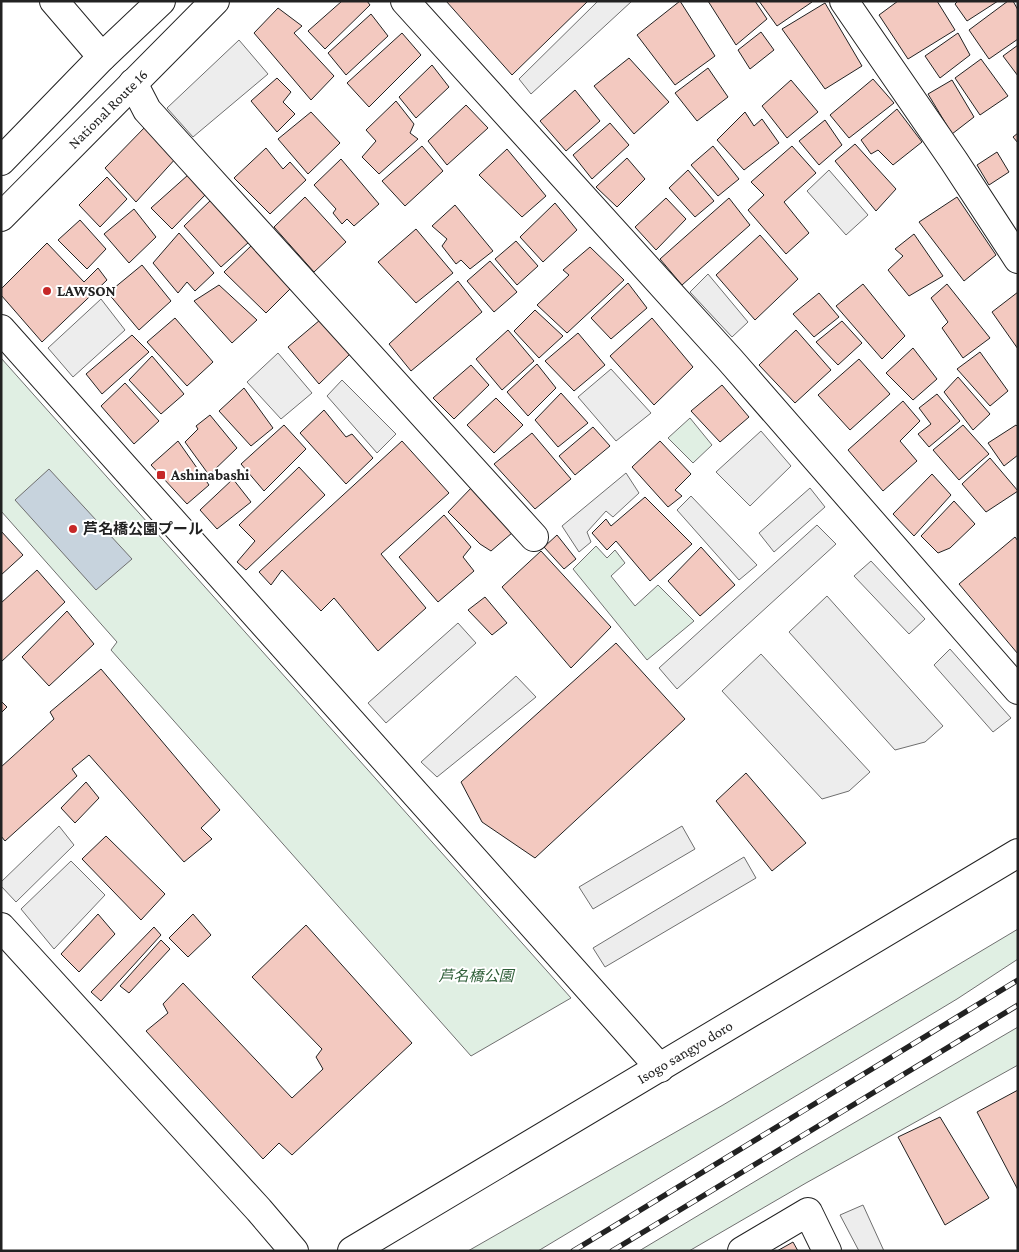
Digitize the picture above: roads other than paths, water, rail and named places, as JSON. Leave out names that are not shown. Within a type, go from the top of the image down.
[{"type":"main road","points":[[54,1],[102,57]]},
{"type":"main road","points":[[1,161],[102,57],[161,1]]},
{"type":"main road","name":"National Route 16","points":[[1,217],[215,1]]},
{"type":"main road","points":[[405,1],[731,361],[1018,690]]},
{"type":"main road","points":[[844,1],[954,161],[1018,259]]},
{"type":"main road","points":[[133,83],[147,110],[534,537]]},
{"type":"main road","points":[[1,329],[660,1068]]},
{"type":"main road","name":"Isogo sangyo doro","points":[[352,1251],[1018,853]]},
{"type":"main road","points":[[1,927],[259,1210],[294,1251]]},
{"type":"main road","points":[[742,1251],[808,1212],[827,1251]]},
{"type":"railway","points":[[573,1251],[1018,980]]},
{"type":"railway","points":[[612,1251],[1018,1005]]},
{"type":"place","name":"LAWSON","points":[[47,291]]},
{"type":"place","name":"Ashinabashi","points":[[161,475]]},
{"type":"place","name":"芦名橋公園プール","points":[[73,529]]},
{"type":"park label","name":"芦名橋公園","points":[[476,976]]}]
